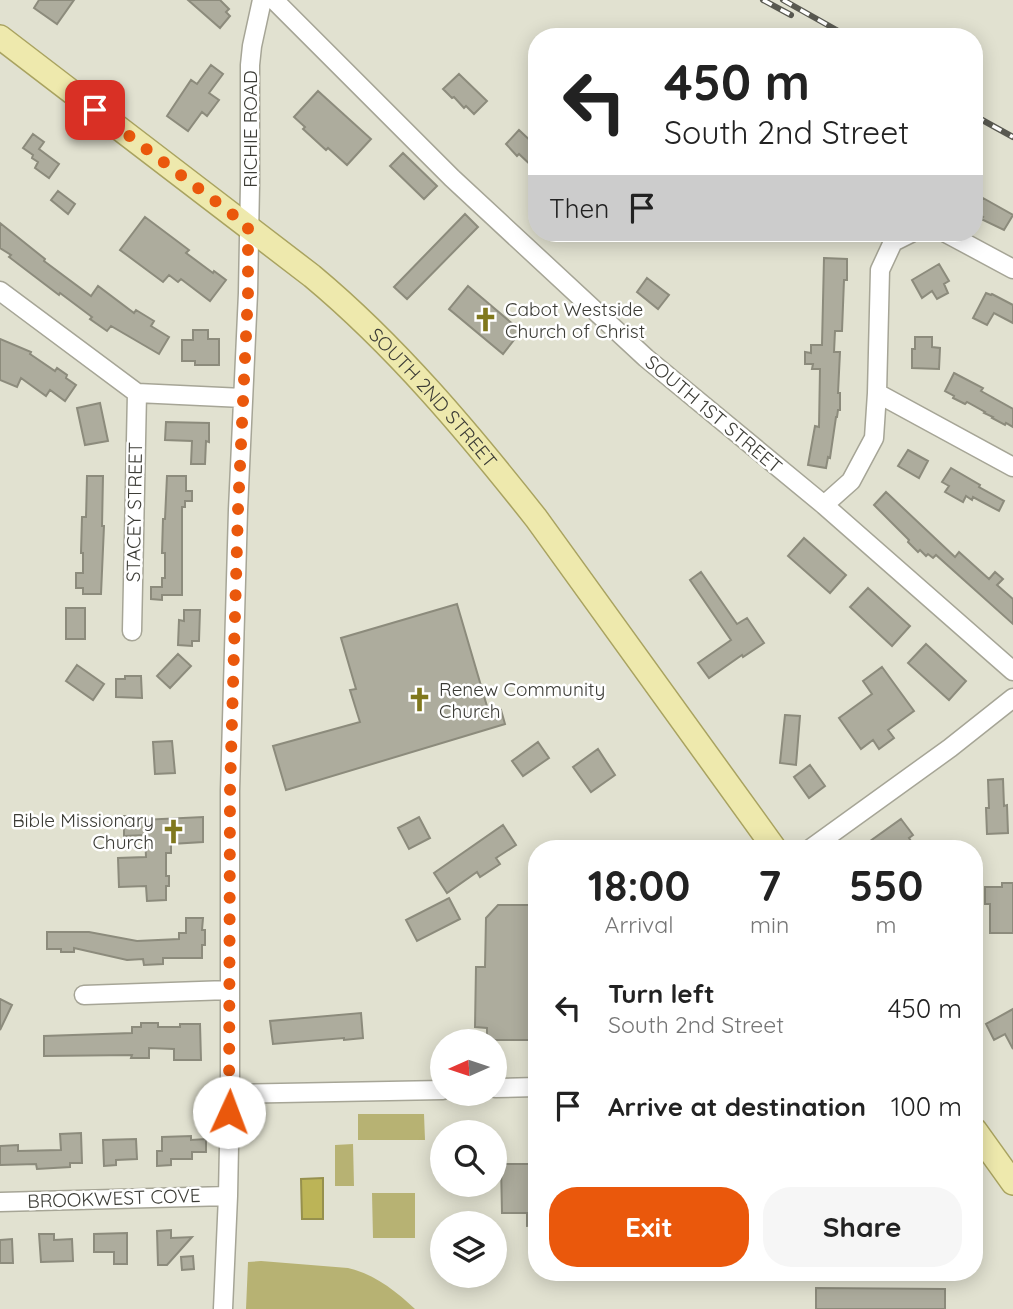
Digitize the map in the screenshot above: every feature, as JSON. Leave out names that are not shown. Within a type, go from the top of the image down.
[{"type":"main road","name":"SOUTH 2ND STREET","points":[[0,37],[248,226],[348,306],[426,388],[494,466],[547,533],[769,840]]},
{"type":"main road","points":[[983,1141],[1013,1183]]},
{"type":"street","name":"RICHIE ROAD","points":[[223,1309],[230,1094],[230,791],[248,293],[250,65],[262,0]]},
{"type":"street","name":"SOUTH 1ST STREET","points":[[274,0],[452,178],[646,358],[824,505],[1013,671]]},
{"type":"street","points":[[824,505],[851,481],[874,438],[880,270],[893,242]]},
{"type":"street","points":[[963,242],[1013,269]]},
{"type":"street","points":[[0,291],[137,393],[243,398]]},
{"type":"street","name":"STACEY STREET","points":[[132,631],[137,393]]},
{"type":"street","points":[[877,393],[1013,467]]},
{"type":"street","points":[[822,840],[950,748],[1013,698]]},
{"type":"street","points":[[84,995],[229,990]]},
{"type":"street","points":[[508,1088],[528,1087]]},
{"type":"street","points":[[230,1094],[430,1090]]},
{"type":"street","name":"BROOKWEST COVE","points":[[0,1202],[228,1196]]},
{"type":"shaded area","points":[[358,1114],[424,1114],[425,1140],[358,1140]]},
{"type":"shaded area","points":[[353,1144],[354,1186],[335,1186],[335,1145]]},
{"type":"shaded area","points":[[323,1178],[323,1219],[302,1219],[301,1179]]},
{"type":"shaded area","points":[[372,1193],[415,1193],[415,1238],[373,1238]]},
{"type":"shaded area","points":[[248,1262],[358,1271],[384,1284],[415,1309],[246,1309]]},
{"type":"building","points":[[39,0],[74,0],[57,24],[34,8]]},
{"type":"building","points":[[188,0],[220,0],[229,9],[226,12],[230,16],[220,28]]},
{"type":"building","points":[[211,65],[223,74],[209,93],[219,100],[207,116],[202,112],[188,131],[167,116],[191,80],[197,84]]},
{"type":"building","points":[[459,74],[487,101],[474,114],[443,89]]},
{"type":"building","points":[[318,91],[371,139],[347,165],[328,148],[326,150],[294,117]]},
{"type":"building","points":[[519,130],[528,138],[528,162],[519,154],[517,156],[506,144]]},
{"type":"building","points":[[33,134],[44,142],[39,149],[59,164],[49,178],[35,168],[38,162],[23,148]]},
{"type":"building","points":[[403,153],[437,186],[424,199],[390,166]]},
{"type":"building","points":[[58,191],[75,204],[68,214],[51,200]]},
{"type":"building","points":[[983,198],[1013,215],[1004,230],[983,220]]},
{"type":"building","points":[[465,214],[478,227],[407,299],[394,287]]},
{"type":"building","points":[[145,217],[189,250],[186,253],[226,280],[210,301],[181,279],[178,282],[169,275],[163,282],[120,250]]},
{"type":"building","points":[[0,223],[45,259],[44,261],[91,296],[98,286],[134,313],[136,310],[154,321],[151,326],[169,337],[159,354],[111,326],[107,331],[90,319],[92,317],[9,257],[11,255],[0,248]]},
{"type":"building","points":[[824,258],[847,259],[842,331],[835,331],[834,352],[840,352],[840,410],[836,417],[826,468],[808,465],[815,426],[819,427],[820,369],[812,369],[813,364],[805,364],[805,352],[811,353],[811,345],[822,345]]},
{"type":"building","points":[[939,264],[949,281],[944,284],[948,293],[937,299],[932,291],[922,298],[912,280]]},
{"type":"building","points":[[647,278],[669,295],[658,309],[637,292]]},
{"type":"building","name":"Cabot Westside Church of Christ","points":[[468,286],[521,331],[503,354],[449,309]]},
{"type":"building","points":[[986,293],[1013,305],[1013,323],[994,313],[987,325],[973,318]]},
{"type":"building","points":[[193,330],[208,330],[208,339],[219,339],[219,365],[195,365],[195,361],[182,361],[182,340],[193,340]]},
{"type":"building","points":[[915,337],[932,337],[932,347],[940,348],[939,369],[912,368]]},
{"type":"building","points":[[0,339],[31,352],[30,354],[55,371],[57,368],[67,375],[66,378],[76,385],[65,401],[50,390],[46,396],[21,378],[17,387],[0,380]]},
{"type":"building","points":[[954,373],[983,388],[981,391],[1013,409],[1013,427],[992,418],[967,402],[965,404],[953,398],[954,396],[945,391]]},
{"type":"building","points":[[100,403],[108,441],[85,445],[77,408]]},
{"type":"building","points":[[166,422],[209,423],[205,464],[191,464],[192,441],[165,440]]},
{"type":"building","points":[[908,450],[928,461],[919,478],[898,466]]},
{"type":"building","points":[[951,468],[1004,501],[999,511],[973,497],[972,500],[966,496],[963,502],[945,492],[949,486],[942,482]]},
{"type":"building","points":[[87,476],[103,476],[101,594],[83,594],[83,588],[76,588],[76,573],[83,573],[82,517],[86,517]]},
{"type":"building","points":[[167,476],[186,476],[186,491],[192,491],[192,501],[185,501],[185,507],[182,507],[182,595],[162,595],[162,600],[151,599],[151,587],[162,587],[162,578],[165,578],[165,553],[162,553]]},
{"type":"building","points":[[886,492],[955,557],[959,552],[989,579],[995,572],[1003,579],[997,585],[1013,599],[1013,624],[936,555],[933,558],[928,554],[926,556],[908,542],[874,505]]},
{"type":"building","points":[[804,538],[846,575],[830,593],[788,556]]},
{"type":"building","points":[[701,572],[737,624],[747,618],[764,643],[709,678],[698,663],[731,640],[690,580]]},
{"type":"building","points":[[868,588],[910,626],[892,646],[850,607]]},
{"type":"building","name":"Renew Community Church","points":[[457,604],[489,713],[501,710],[505,724],[286,790],[273,746],[360,722],[350,690],[356,689],[341,638]]},
{"type":"building","points":[[66,608],[85,608],[85,639],[66,639]]},
{"type":"building","points":[[184,610],[200,610],[199,641],[192,641],[192,646],[178,645],[179,620],[184,621]]},
{"type":"building","points":[[926,644],[966,681],[949,700],[908,663]]},
{"type":"building","points":[[178,654],[191,666],[170,688],[157,676]]},
{"type":"building","points":[[77,665],[104,684],[93,700],[66,681]]},
{"type":"building","points":[[882,667],[914,711],[888,730],[894,738],[879,749],[873,740],[861,749],[839,718],[872,694],[863,681]]},
{"type":"building","points":[[125,676],[141,676],[142,698],[116,697],[116,679],[125,679]]},
{"type":"building","points":[[785,715],[800,716],[796,765],[780,763]]},
{"type":"building","points":[[172,741],[175,773],[155,774],[153,742]]},
{"type":"building","points":[[538,742],[549,758],[523,776],[512,761]]},
{"type":"building","points":[[598,749],[615,775],[591,792],[573,767]]},
{"type":"building","points":[[810,765],[825,786],[809,798],[794,777]]},
{"type":"building","points":[[1003,779],[1008,833],[987,834],[988,780]]},
{"type":"building","points":[[124,816],[140,816],[141,820],[203,817],[203,842],[171,844],[171,853],[166,853],[169,886],[166,886],[166,900],[147,901],[146,886],[119,887],[118,858],[146,857],[145,835],[124,836]]},
{"type":"building","points":[[419,817],[430,838],[409,849],[398,828]]},
{"type":"building","points":[[901,819],[913,835],[910,840],[872,840]]},
{"type":"building","points":[[503,825],[516,845],[496,858],[500,864],[480,877],[477,872],[447,893],[434,873]]},
{"type":"building","points":[[1002,883],[1013,883],[1013,933],[990,933],[990,904],[985,904],[985,887],[1002,887]]},
{"type":"building","points":[[449,898],[460,919],[417,941],[406,920]]},
{"type":"building","points":[[498,905],[528,905],[528,1040],[508,1040],[508,1029],[475,1027],[476,967],[485,967],[486,918]]},
{"type":"building","points":[[186,918],[203,918],[205,945],[202,945],[202,958],[163,958],[163,964],[144,965],[143,959],[127,960],[74,948],[74,952],[47,949],[47,932],[89,932],[137,941],[179,939],[179,933],[186,933]]},
{"type":"building","points":[[0,999],[12,1005],[0,1030]]},
{"type":"building","points":[[1013,1009],[1013,1049],[1005,1034],[994,1040],[986,1024]]},
{"type":"building","points":[[361,1013],[363,1038],[273,1044],[270,1021]]},
{"type":"building","points":[[141,1023],[158,1023],[158,1027],[200,1024],[201,1060],[174,1060],[174,1049],[149,1048],[149,1058],[131,1058],[132,1055],[44,1056],[44,1036],[132,1033],[132,1027],[141,1027]]},
{"type":"building","points":[[81,1133],[82,1163],[70,1163],[70,1167],[37,1169],[36,1164],[0,1165],[0,1146],[18,1145],[18,1151],[61,1150],[60,1134]]},
{"type":"building","points":[[191,1136],[191,1140],[206,1139],[206,1152],[192,1152],[192,1159],[171,1159],[171,1165],[157,1166],[157,1151],[162,1151],[162,1137]]},
{"type":"building","points":[[136,1139],[137,1159],[116,1160],[116,1165],[104,1166],[103,1140]]},
{"type":"building","points":[[507,1164],[528,1164],[527,1226],[527,1213],[502,1211],[502,1197],[507,1197]]},
{"type":"building","points":[[171,1230],[171,1238],[192,1237],[167,1265],[158,1265],[157,1231]]},
{"type":"building","points":[[127,1233],[127,1264],[114,1264],[114,1252],[94,1252],[94,1234]]},
{"type":"building","points":[[39,1234],[54,1234],[54,1240],[72,1239],[73,1261],[41,1262]]},
{"type":"building","points":[[12,1239],[13,1263],[0,1263],[0,1240]]},
{"type":"building","points":[[193,1256],[194,1269],[182,1270],[181,1257]]},
{"type":"building","points":[[816,1288],[945,1289],[945,1309],[816,1309]]},
{"type":"railway","points":[[763,0],[791,15]]},
{"type":"railway","points":[[783,0],[833,28]]},
{"type":"railway","points":[[983,120],[1013,137]]},
{"type":"place","name":"Cabot Westside Church of Christ","points":[[485,320]]},
{"type":"place","name":"Renew Community Church","points":[[419,700]]},
{"type":"place","name":"Bible Missionary Church","points":[[174,831]]},
{"type":"route","points":[[95,110],[248,226],[248,293],[238,510],[230,791],[229,1112]]}]
